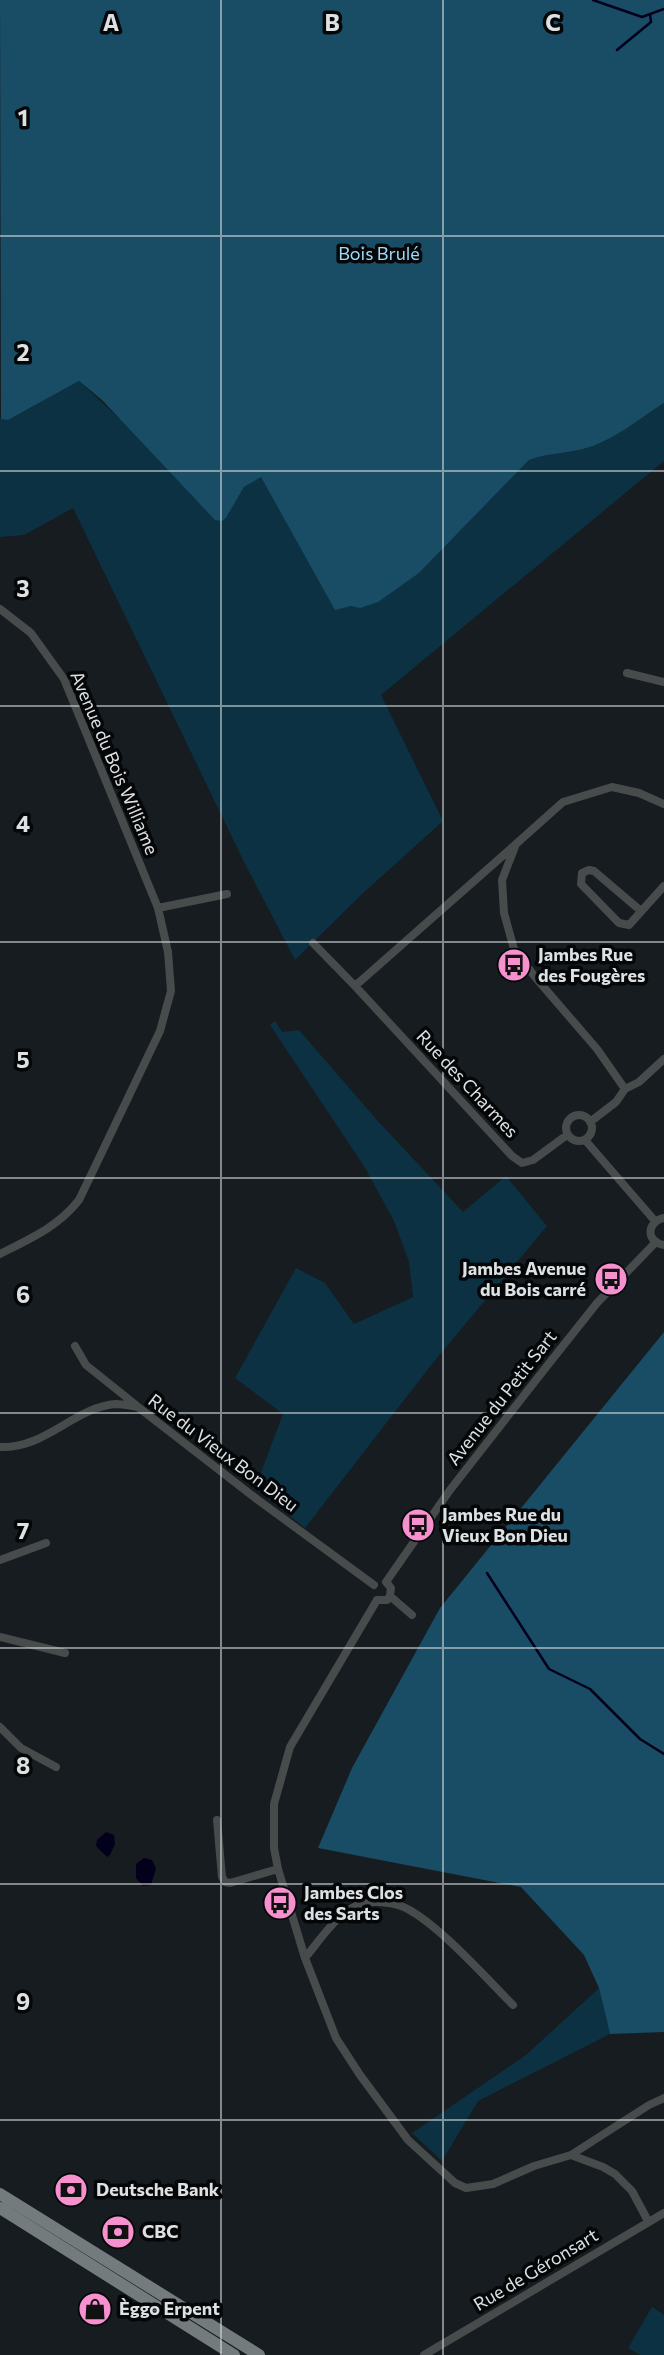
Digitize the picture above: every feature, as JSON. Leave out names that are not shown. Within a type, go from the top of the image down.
[{"type":"main road","points":[[0,2194],[259,2355]]},
{"type":"main road","points":[[0,2208],[234,2355]]},
{"type":"street","name":"Avenue du Bois Williame","points":[[0,609],[31,633],[64,679],[158,908],[168,952],[171,991],[160,1031],[79,1200],[61,1220],[48,1229],[0,1254]]},
{"type":"street","points":[[627,673],[664,682]]},
{"type":"street","points":[[355,986],[563,802],[612,787],[639,793],[664,804]]},
{"type":"street","points":[[516,844],[502,880],[504,913],[514,949],[597,1049],[625,1089]]},
{"type":"street","points":[[485,870],[502,880]]},
{"type":"street","points":[[640,911],[594,871],[582,873],[581,884],[619,923],[629,925],[664,886]]},
{"type":"street","points":[[158,908],[228,894]]},
{"type":"street","name":"Rue des Charmes","points":[[313,943],[512,1156],[523,1163],[533,1160],[567,1135]]},
{"type":"street","points":[[590,1122],[616,1102],[625,1089],[639,1082],[664,1059]]},
{"type":"street","points":[[582,1115],[590,1122],[592,1132],[585,1140],[575,1141],[567,1135],[566,1125],[572,1117],[582,1115]]},
{"type":"street","points":[[585,1140],[660,1219],[650,1227],[650,1236],[659,1244]]},
{"type":"street","name":"Avenue du Petit Sart","points":[[386,1582],[450,1490],[597,1303],[659,1244]]},
{"type":"street","points":[[75,1346],[86,1365],[138,1406]]},
{"type":"street","name":"Rue du Vieux Bon Dieu","points":[[0,1447],[31,1443],[102,1407],[117,1404],[138,1406],[374,1585]]},
{"type":"street","points":[[0,1560],[46,1543]]},
{"type":"street","points":[[386,1582],[391,1588],[390,1596],[387,1600],[377,1600],[373,1593],[374,1585],[386,1582]]},
{"type":"street","points":[[390,1596],[412,1615]]},
{"type":"street","points":[[377,1600],[290,1747],[274,1804],[274,1848],[278,1869],[305,1958],[336,2038],[359,2075],[408,2140],[455,2183],[466,2188],[492,2184],[534,2166],[571,2155],[664,2098]]},
{"type":"street","points":[[0,1637],[65,1653]]},
{"type":"street","points":[[0,1727],[21,1748],[56,1767]]},
{"type":"street","points":[[217,1820],[222,1877],[225,1882],[278,1869]]},
{"type":"street","points":[[305,1958],[350,1909],[363,1903],[377,1902],[400,1906],[425,1920],[513,2005]]},
{"type":"street","points":[[571,2155],[615,2174],[632,2191],[648,2221]]},
{"type":"street","name":"Rue de Géronsart","points":[[424,2355],[664,2213]]},
{"type":"shaded area","points":[[79,381],[226,518],[244,487],[261,476],[335,609],[419,573],[529,460],[594,446],[615,436],[664,403],[664,461],[381,695],[443,821],[361,895],[295,960],[244,862],[73,508],[24,535],[0,537],[0,418],[8,420]]},
{"type":"shaded area","points":[[275,1021],[282,1032],[299,1030],[377,1120],[463,1212],[506,1176],[547,1226],[432,1364],[305,1528],[255,1488],[283,1414],[235,1378],[296,1268],[325,1283],[354,1324],[413,1297],[409,1262],[394,1221],[364,1166],[270,1025]]},
{"type":"shaded area","points":[[106,1832],[114,1835],[115,1844],[107,1857],[96,1846],[97,1840]]},
{"type":"shaded area","points":[[144,1858],[152,1860],[156,1868],[151,1885],[143,1886],[136,1878],[136,1864]]},
{"type":"shaded area","points":[[599,1988],[610,2034],[478,2101],[442,2161],[412,2133],[526,2055]]},
{"type":"shaded area","points":[[652,2307],[664,2315],[664,2355],[640,2355],[628,2348]]},
{"type":"green space","name":"Bois Brulé","points":[[0,0],[664,0],[664,403],[615,436],[594,446],[529,460],[419,573],[378,602],[360,608],[351,606],[335,610],[261,477],[244,487],[226,518],[222,521],[215,520],[102,400],[79,381],[8,420],[1,419]]},
{"type":"green space","points":[[664,1332],[664,2032],[610,2034],[599,1988],[584,1955],[521,1887],[318,1848],[352,1768],[440,1608]]},
{"type":"waterway","points":[[593,0],[642,17],[664,9]]},
{"type":"waterway","points":[[617,50],[651,22],[650,14]]},
{"type":"waterway","points":[[487,1573],[549,1669],[590,1689],[640,1739],[664,1754]]},
{"type":"place","name":"Jambes Rue des Fougères","points":[[514,965]]},
{"type":"place","name":"Jambes Avenue du Bois carré","points":[[611,1279]]},
{"type":"place","name":"Jambes Rue du Vieux Bon Dieu","points":[[418,1525]]},
{"type":"place","name":"Jambes Clos des Sarts","points":[[280,1903]]},
{"type":"place","name":"Deutsche Bank","points":[[71,2190]]},
{"type":"place","name":"CBC","points":[[118,2232]]},
{"type":"place","name":"Èggo Erpent","points":[[95,2309]]}]
